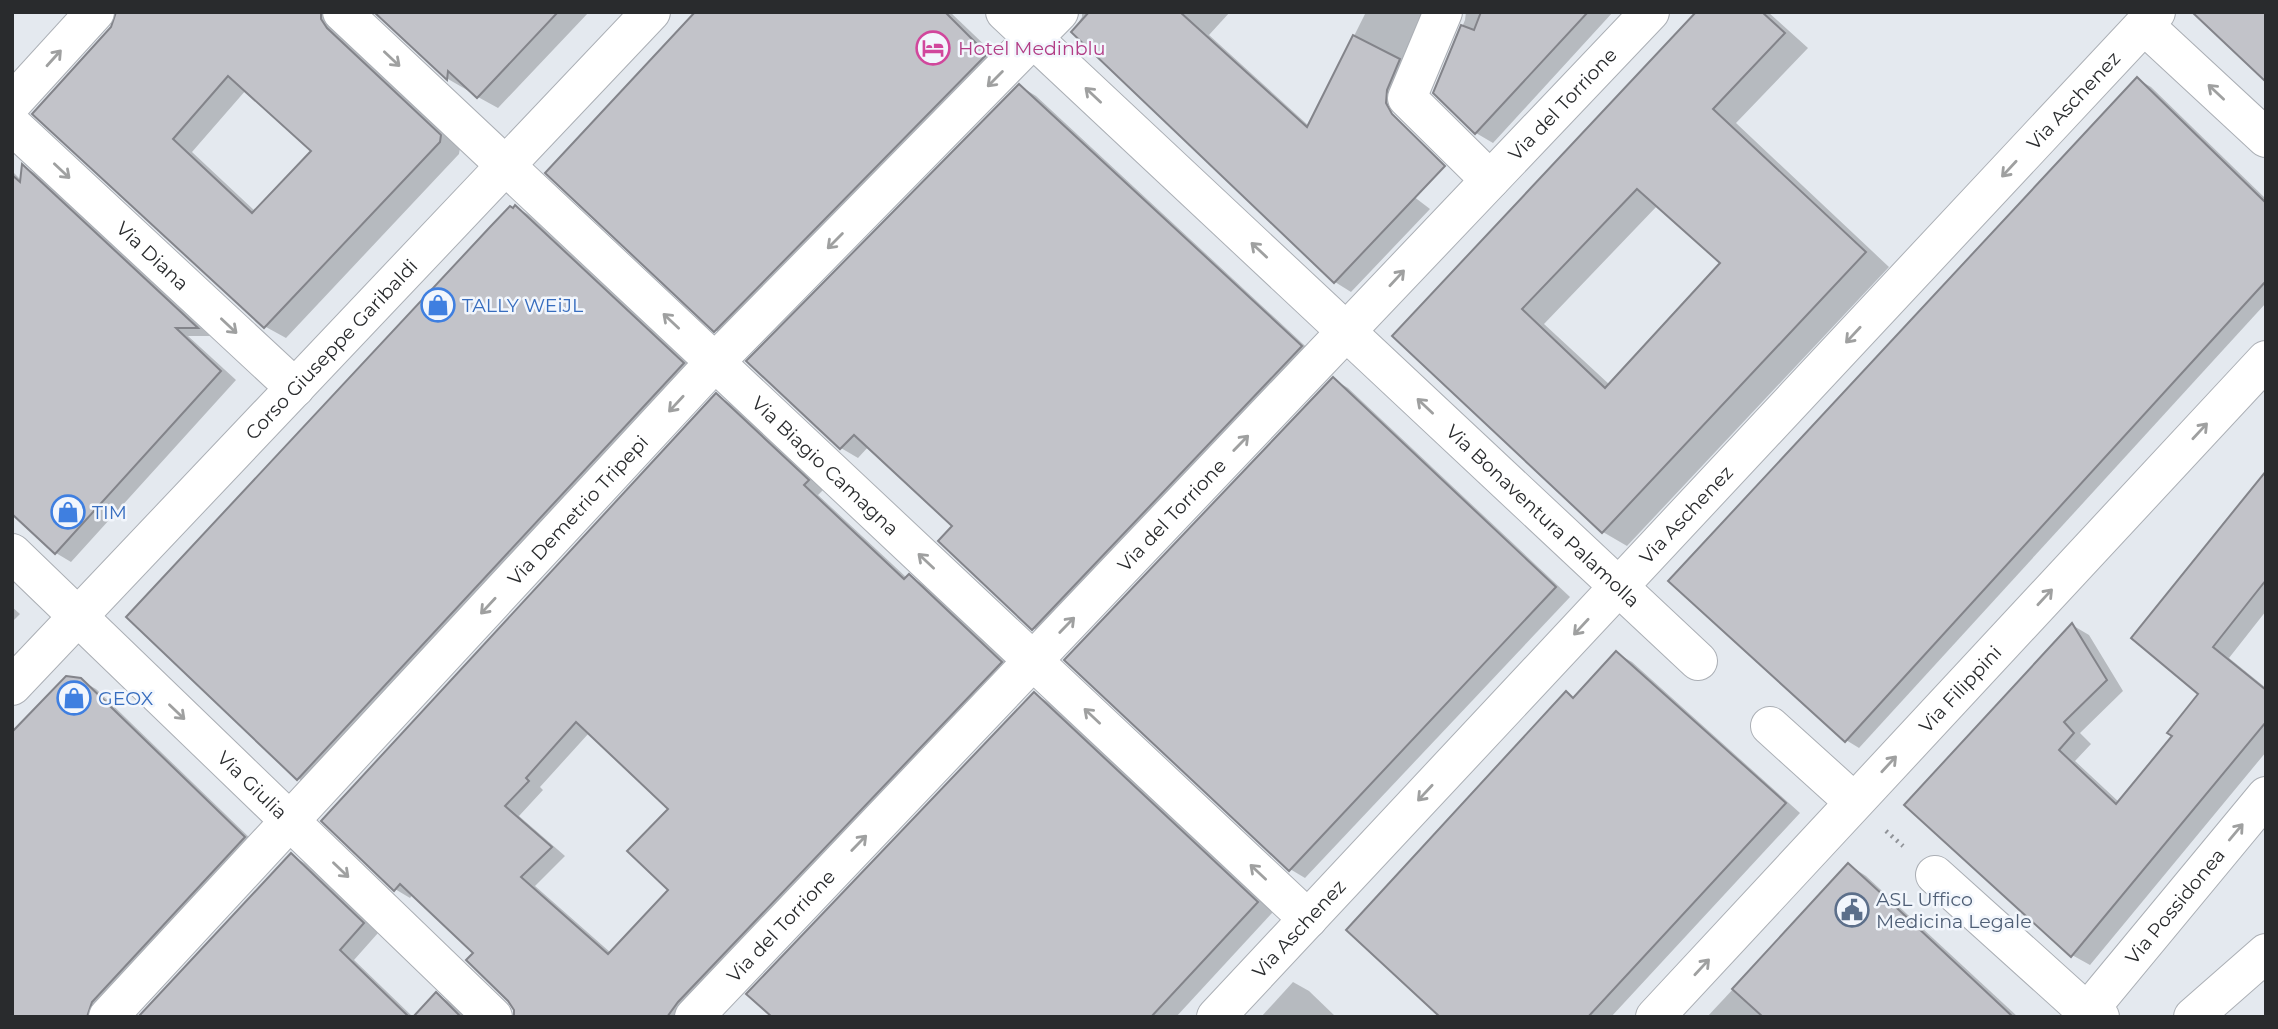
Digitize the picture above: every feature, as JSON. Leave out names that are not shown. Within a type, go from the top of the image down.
[{"type":"street","points":[[12,103],[95,12]]},
{"type":"street","name":"Via Biagio Camagna","points":[[342,12],[1308,919]]},
{"type":"street","name":"Corso Giuseppe Garibaldi","points":[[12,686],[652,12]]},
{"type":"street","name":"Via Bonaventura Palamolla","points":[[1005,12],[1047,26],[1346,332],[1698,661]]},
{"type":"street","points":[[1443,12],[1407,98],[1490,180]]},
{"type":"street","name":"Via del Torrione","points":[[694,1017],[1650,12]]},
{"type":"street","points":[[2150,19],[2266,138]]},
{"type":"street","name":"Via Aschenez","points":[[1216,1017],[2150,19]]},
{"type":"street","name":"Via Demetrio Tripepi","points":[[108,1017],[715,362],[1047,26]]},
{"type":"street","name":"Via Diana","points":[[12,125],[295,388]]},
{"type":"street","name":"Via Filippini","points":[[1655,1017],[2266,360]]},
{"type":"street","name":"Via Giulia","points":[[12,553],[493,1017]]},
{"type":"street","points":[[1770,726],[1854,802]]},
{"type":"street","name":"Via Possidonea","points":[[2090,1015],[2266,796]]},
{"type":"street","points":[[1935,875],[2090,1015]]},
{"type":"street","points":[[2193,1017],[2266,953]]},
{"type":"path","points":[[1854,802],[1935,875]]},
{"type":"building","points":[[116,12],[321,12],[321,19],[327,28],[441,135],[440,142],[264,328],[32,114],[111,27]],"holes":[[[228,76],[311,151],[252,213],[173,139]]]},
{"type":"building","points":[[374,12],[558,12],[477,98],[448,71],[447,80]]},
{"type":"building","points":[[695,12],[945,12],[987,54],[714,332],[545,173]]},
{"type":"building","points":[[1089,12],[1180,12],[1307,127],[1353,35],[1400,59],[1387,90],[1386,103],[1392,114],[1445,166],[1334,283],[1071,32]]},
{"type":"building","points":[[1481,12],[1588,12],[1475,134],[1433,93],[1461,25],[1474,30]]},
{"type":"building","points":[[1696,12],[1762,12],[1785,33],[1713,109],[1866,252],[1602,533],[1392,336]],"holes":[[[1637,189],[1720,263],[1605,388],[1522,309]]]},
{"type":"building","points":[[2192,12],[2266,12],[2266,82]]},
{"type":"building","points":[[2137,77],[2266,203],[2266,281],[1845,742],[1668,581]]},
{"type":"building","points":[[1019,84],[1302,346],[1032,630],[938,541],[952,526],[854,435],[840,449],[746,361]]},
{"type":"building","points":[[22,164],[198,328],[176,328],[221,371],[55,554],[12,514],[12,175],[20,182]]},
{"type":"building","points":[[515,205],[684,363],[297,780],[126,617],[490,227],[510,206],[513,208]]},
{"type":"building","points":[[1333,377],[1556,587],[1289,871],[1064,660]]},
{"type":"building","points":[[716,393],[809,480],[804,485],[904,579],[909,574],[1002,662],[678,1002],[667,1017],[514,1017],[514,1010],[508,1001],[466,960],[473,953],[400,884],[394,891],[321,821]],"holes":[[[576,722],[668,809],[627,851],[668,890],[608,954],[521,877],[552,847],[505,806],[529,781],[526,778]]]},
{"type":"building","points":[[2266,471],[2266,580],[2213,647],[2266,690],[2266,722],[2071,957],[1904,805],[2072,623],[2107,680],[2064,722],[2074,733],[2059,750],[2116,804],[2172,736],[2167,733],[2198,694],[2131,638]]},
{"type":"building","points":[[1616,651],[1786,803],[1588,1017],[1440,1017],[1346,930],[1566,691],[1573,698]]},
{"type":"building","points":[[66,676],[81,678],[245,837],[92,1002],[87,1017],[12,1017],[12,732]]},
{"type":"building","points":[[1034,692],[1258,902],[1151,1017],[772,1017],[746,994]]},
{"type":"building","points":[[291,853],[364,923],[340,950],[409,1017],[138,1017]]},
{"type":"building","points":[[1848,863],[2013,1017],[1763,1017],[1732,989]]},
{"type":"building","points":[[436,992],[461,1017],[413,1017]]},
{"type":"place","name":"Hotel Medinblu","points":[[933,48]]},
{"type":"place","name":"TALLY WEiJL","points":[[438,305]]},
{"type":"place","name":"TIM","points":[[68,512]]},
{"type":"place","name":"GEOX","points":[[74,698]]},
{"type":"place","name":"ASL Uffico Medicina Legale","points":[[1852,910]]}]
